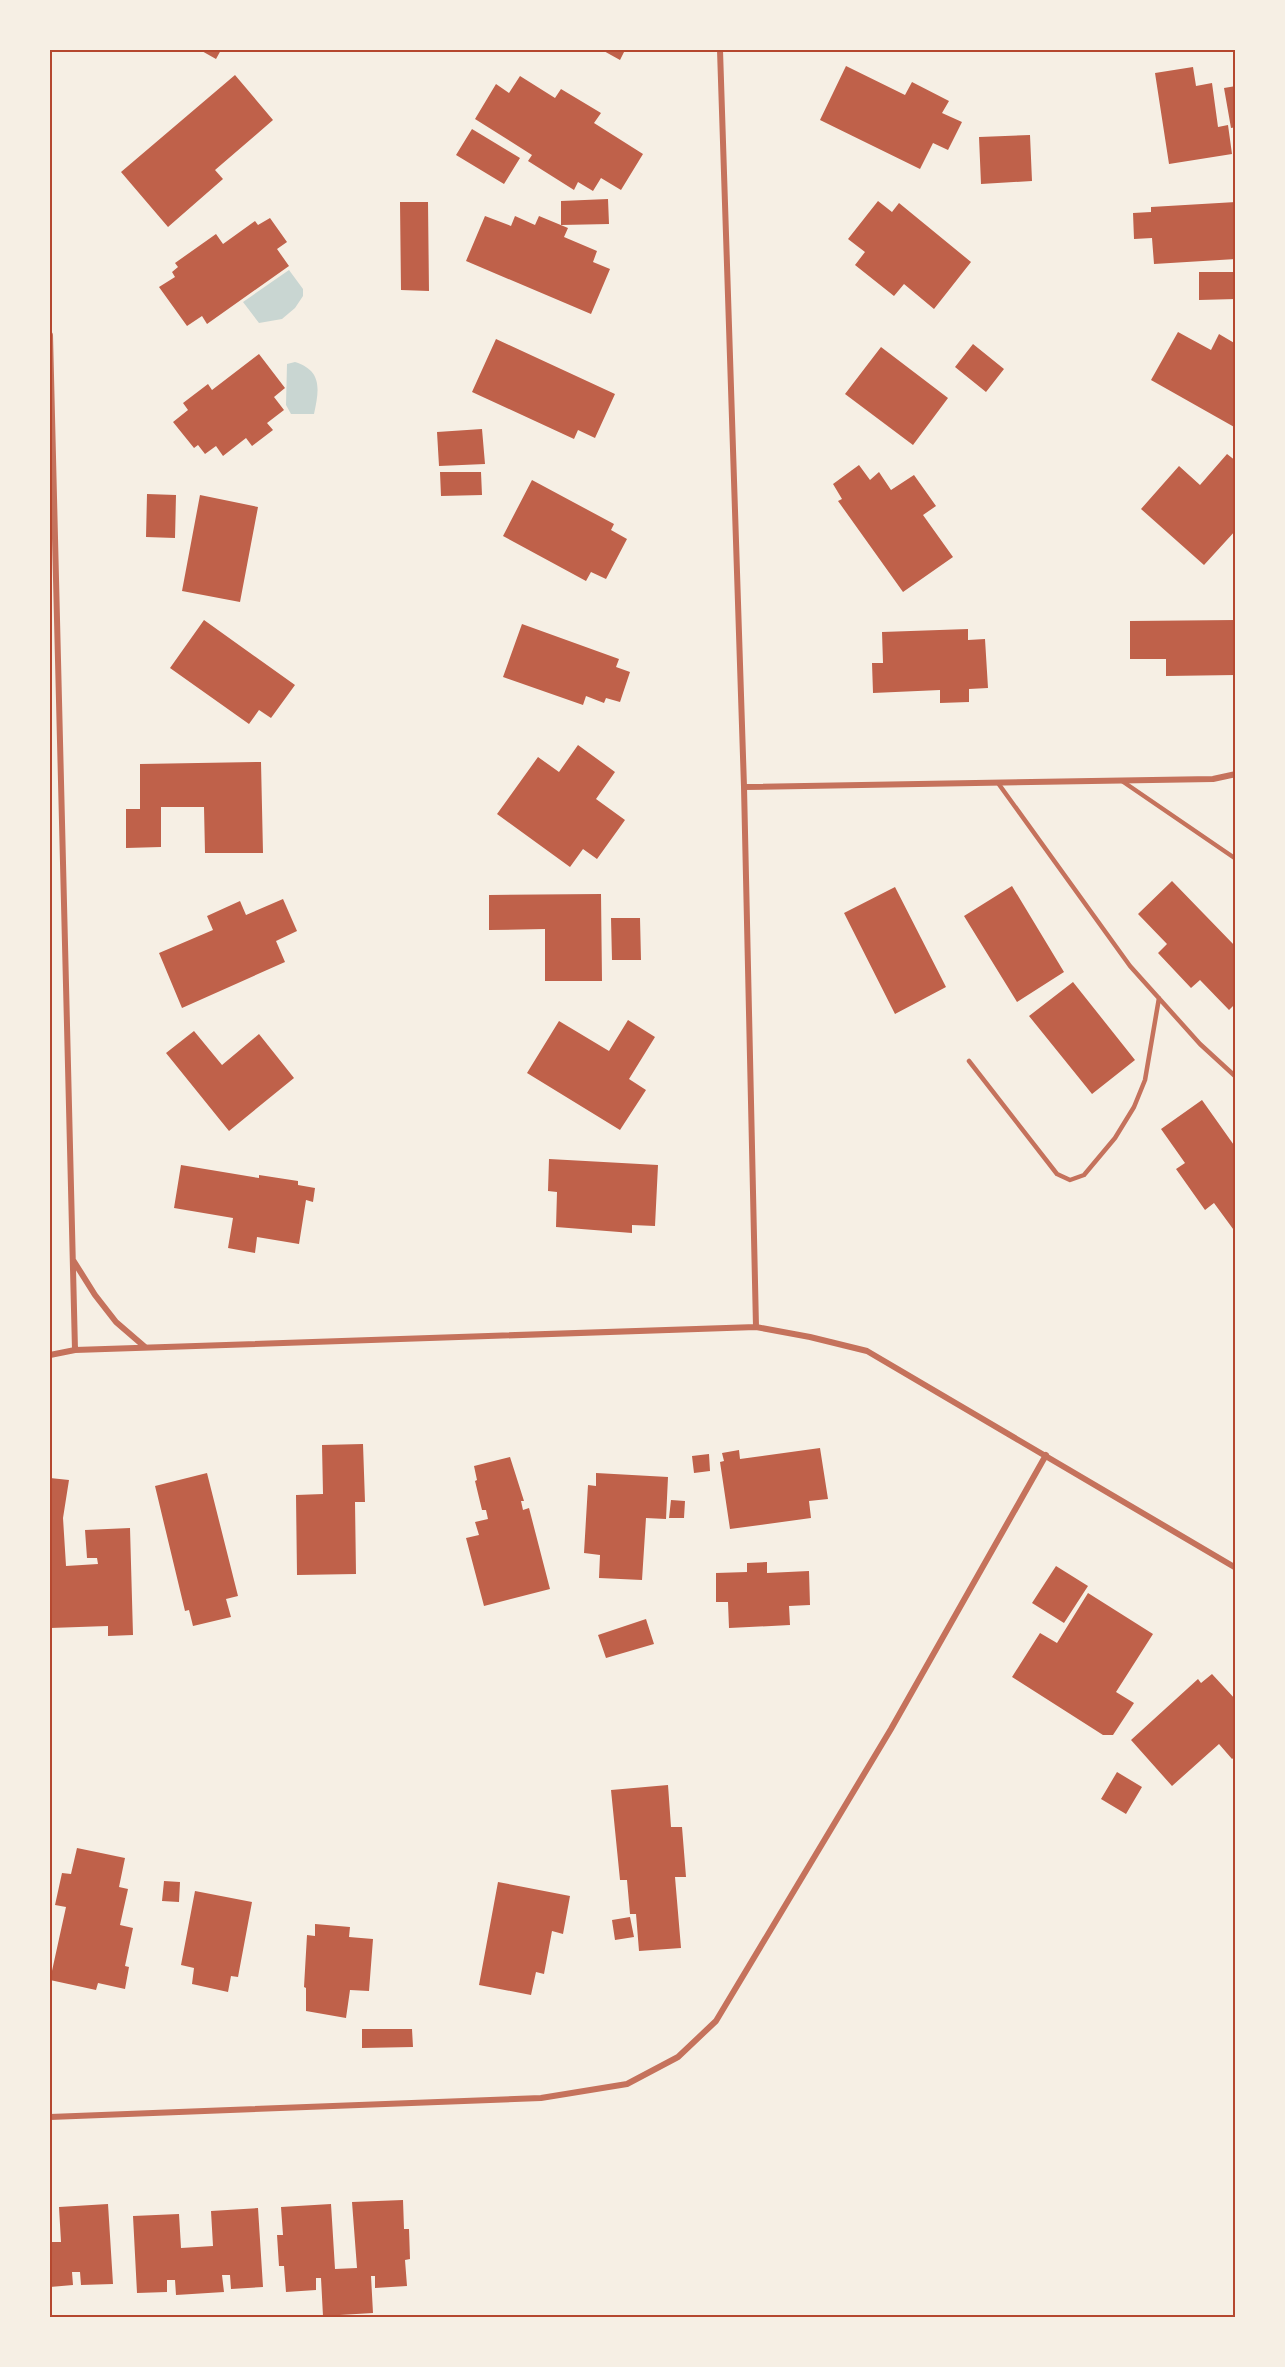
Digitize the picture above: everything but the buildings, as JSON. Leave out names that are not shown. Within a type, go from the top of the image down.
[{"type":"street","points":[[720,50],[744,787],[756,1327]]},
{"type":"street","points":[[50,335],[75,1350]]},
{"type":"street","points":[[744,787],[1213,778],[1236,774]]},
{"type":"street","points":[[72,1260],[116,1322],[145,1347]]},
{"type":"street","points":[[50,1354],[75,1350],[145,1347],[756,1327],[810,1336],[867,1351],[1236,1568]]},
{"type":"street","points":[[50,2117],[541,2098],[627,2084],[678,2057],[716,2021],[891,1728],[1046,1455]]},
{"type":"lane","points":[[1121,780],[1236,860]]},
{"type":"lane","points":[[998,783],[1130,966],[1200,1044],[1236,1077]]},
{"type":"lane","points":[[969,1061],[1057,1174],[1070,1180],[1084,1175],[1115,1138],[1134,1107],[1145,1080],[1159,998]]},
{"type":"shaded area","points":[[289,270],[303,289],[303,296],[295,308],[282,319],[259,323],[243,302]]},
{"type":"shaded area","points":[[295,362],[304,366],[315,376],[318,389],[314,414],[291,414],[286,405],[287,364]]}]
